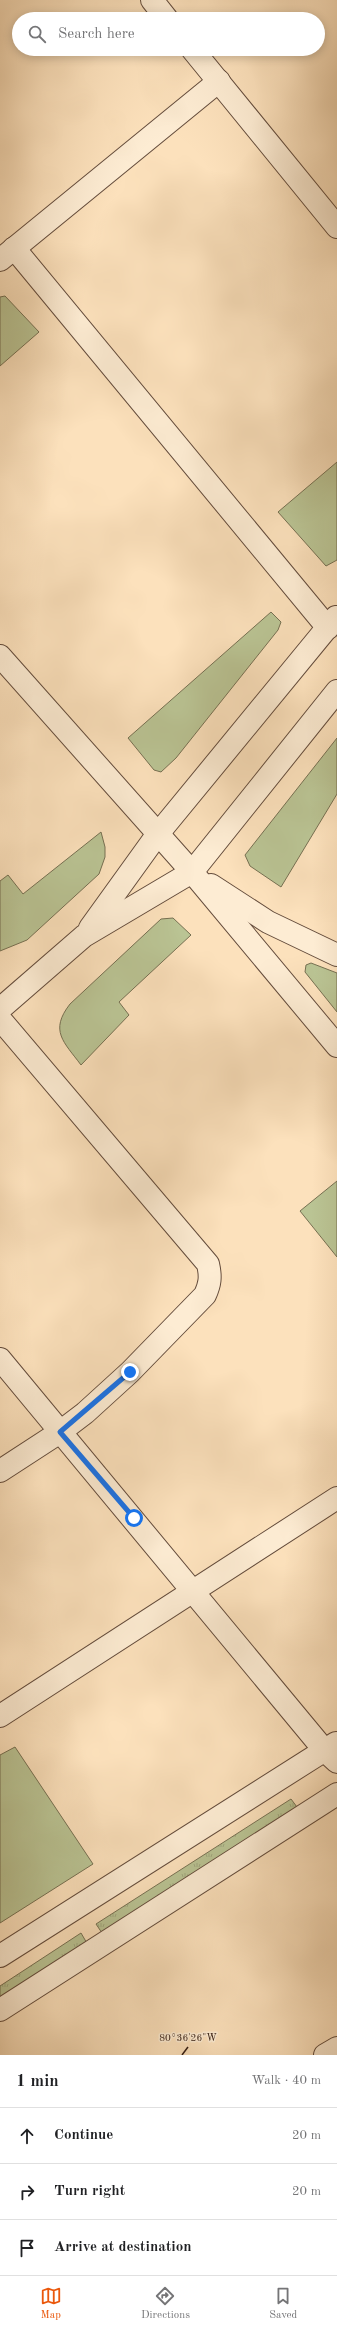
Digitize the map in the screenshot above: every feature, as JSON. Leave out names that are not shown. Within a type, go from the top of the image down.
[{"type":"street","points":[[152,0],[161,12]]},
{"type":"street","points":[[198,56],[337,227]]},
{"type":"street","points":[[84,936],[157,835],[332,622],[7,254],[219,81]]},
{"type":"street","points":[[0,656],[157,835],[192,872],[337,1046]]},
{"type":"street","points":[[0,1008],[84,936],[192,872],[337,691]]},
{"type":"street","points":[[192,872],[268,922],[337,955]]},
{"type":"street","points":[[0,1019],[208,1264],[210,1273],[210,1281],[205,1296],[130,1372],[60,1432],[0,1472]]},
{"type":"street","points":[[0,1359],[134,1518],[192,1592],[333,1752],[0,1956]]},
{"type":"street","points":[[0,1716],[337,1498]]},
{"type":"street","points":[[0,2010],[337,1794]]},
{"type":"street","points":[[325,2055],[337,2048]]},
{"type":"green space","points":[[5,296],[39,332],[0,366],[0,297]]},
{"type":"green space","points":[[337,462],[337,560],[326,566],[278,512]]},
{"type":"green space","points":[[271,612],[281,622],[278,630],[176,758],[161,772],[154,770],[128,738]]},
{"type":"green space","points":[[337,738],[337,794],[281,887],[250,866],[245,855]]},
{"type":"green space","points":[[101,832],[105,847],[105,857],[99,874],[27,940],[0,951],[0,881],[8,875],[23,894]]},
{"type":"green space","points":[[173,918],[191,935],[119,1002],[129,1015],[81,1065],[69,1050],[61,1036],[60,1022],[64,1013],[70,1004],[161,919]]},
{"type":"green space","points":[[311,963],[337,973],[337,1012],[305,972],[306,965]]},
{"type":"green space","points":[[337,1181],[337,1257],[300,1211]]},
{"type":"green space","points":[[15,1747],[93,1864],[0,1923],[0,1755]]},
{"type":"green space","points":[[291,1799],[297,1807],[102,1933],[96,1924]]},
{"type":"green space","points":[[81,1933],[88,1945],[0,2000],[0,1986]]},
{"type":"route","points":[[130,1372],[85,1413],[60,1432],[134,1518]]}]
